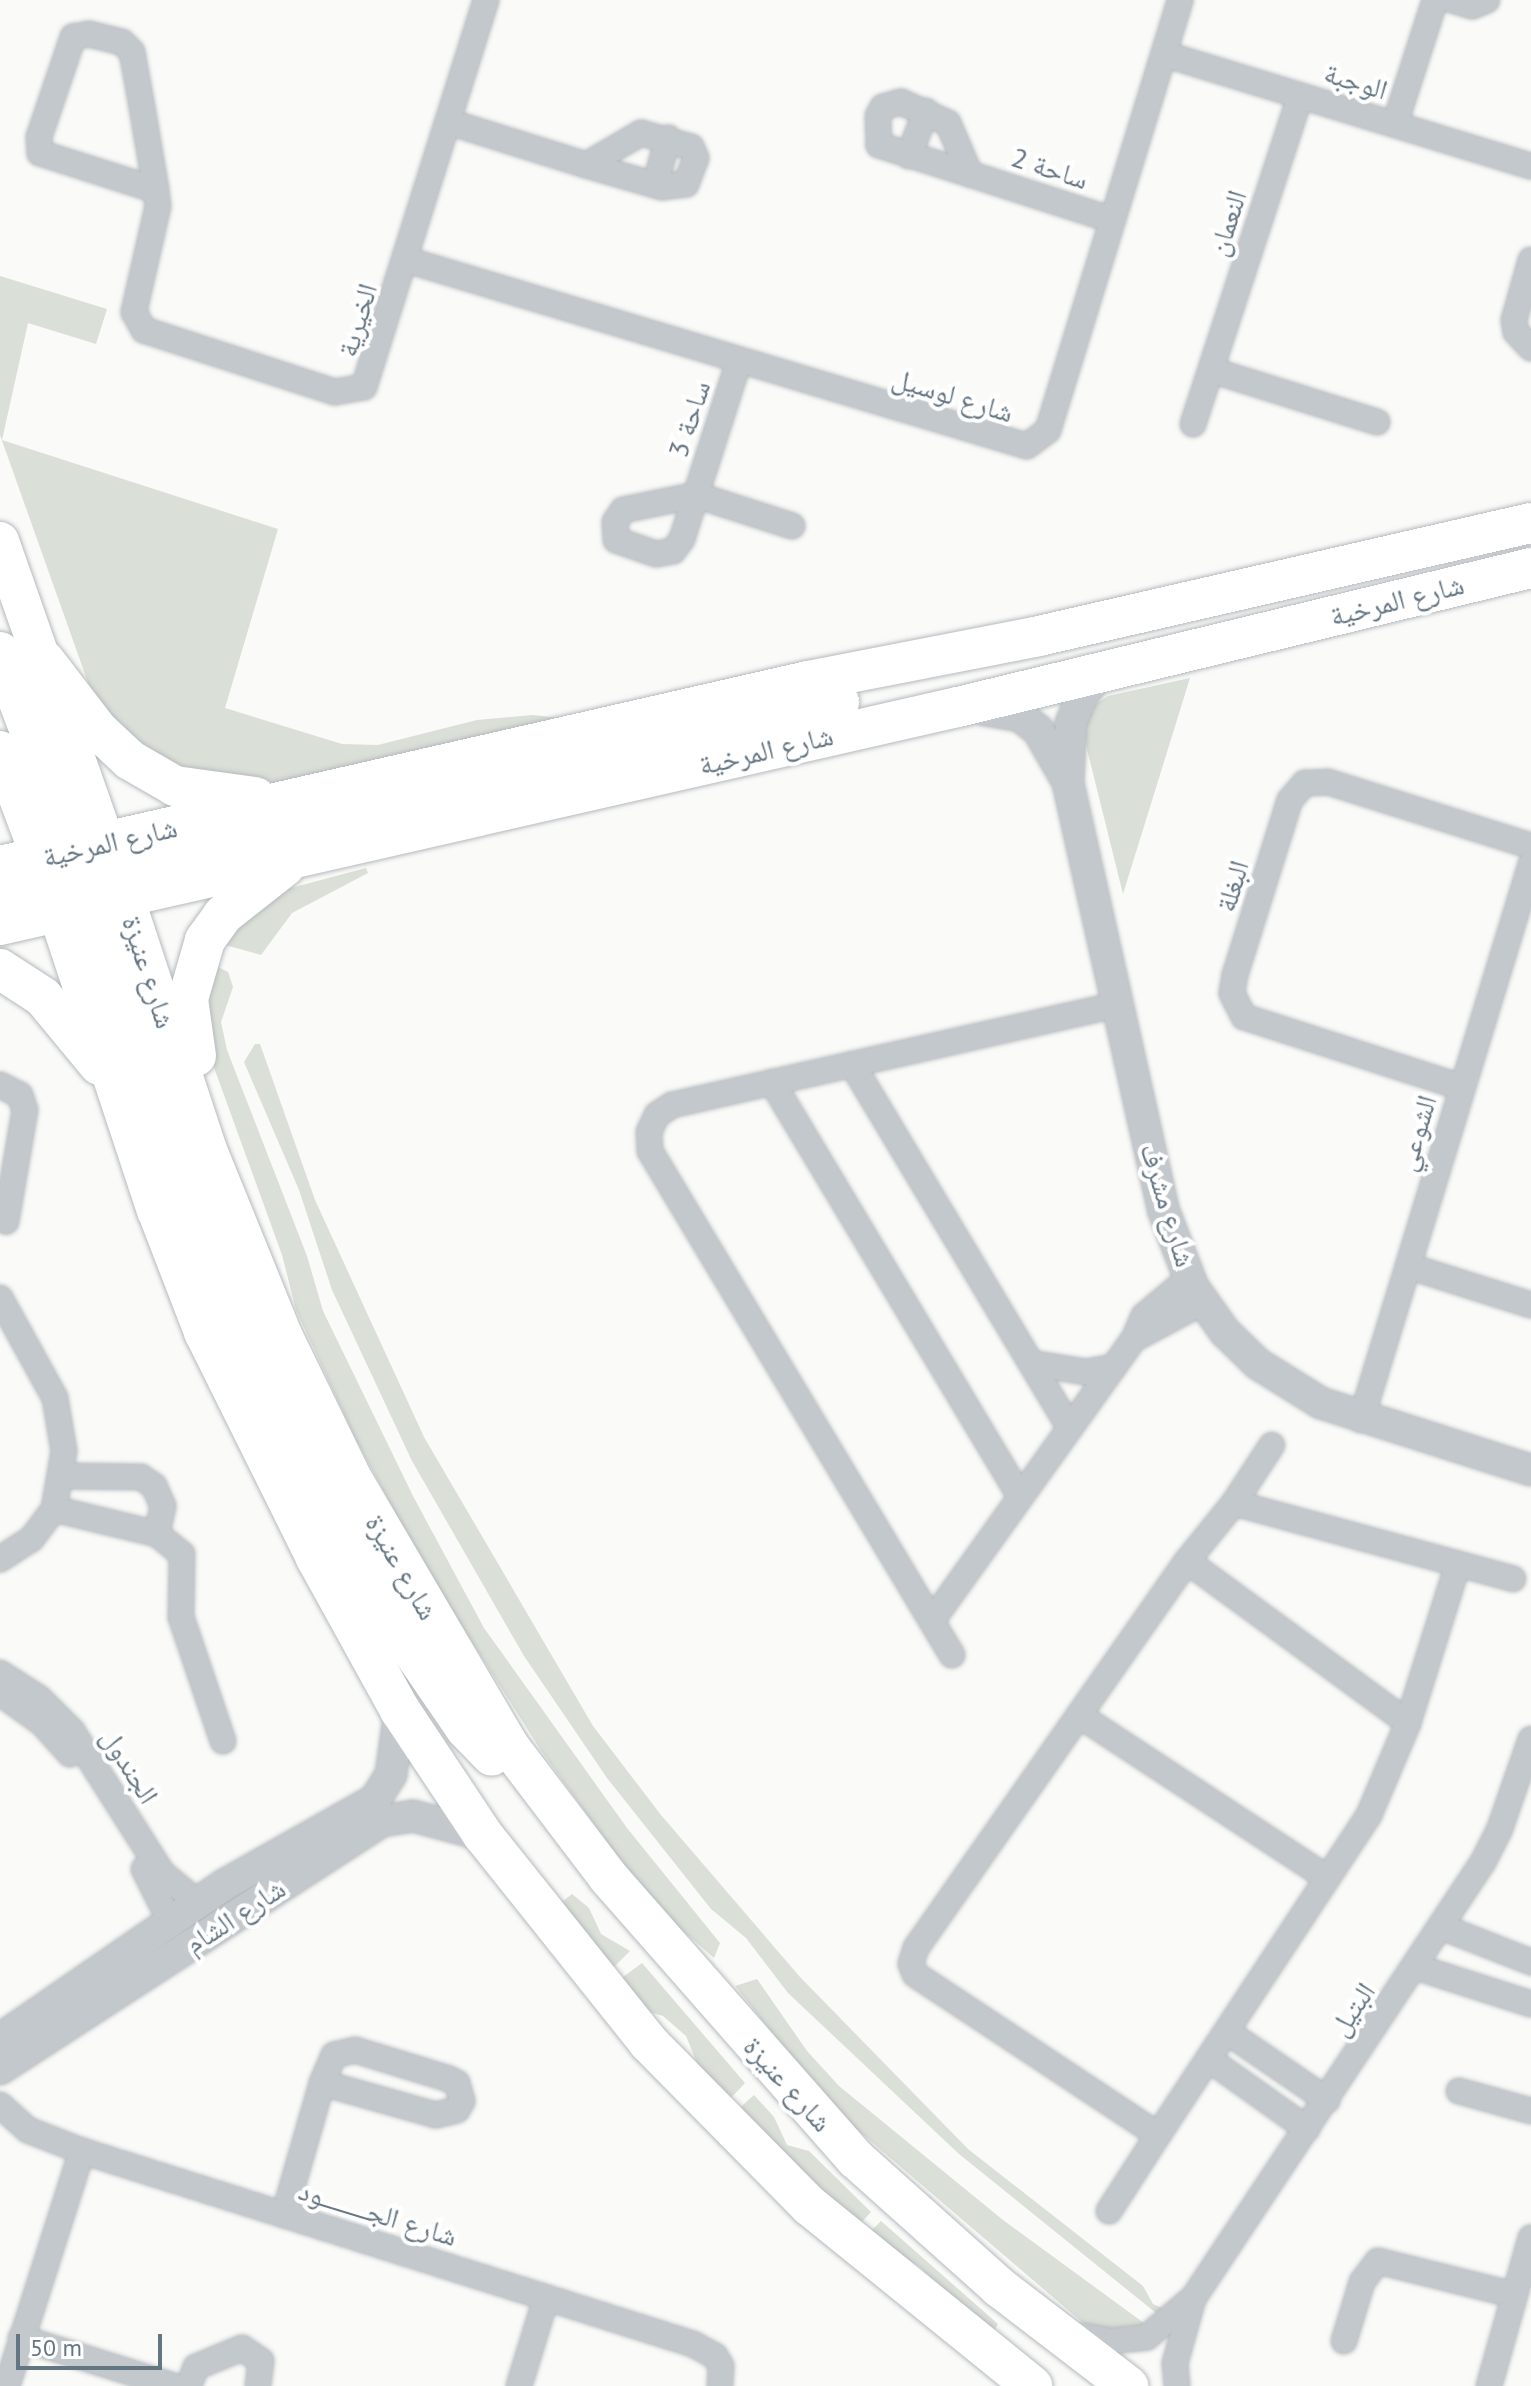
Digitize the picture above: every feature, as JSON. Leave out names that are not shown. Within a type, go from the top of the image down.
[{"type":"highway","name":"شارع المرخية","points":[[0,925],[82,878],[299,799],[808,681],[1039,636],[1531,523]]},
{"type":"highway","name":"شارع المرخية","points":[[0,866],[82,878],[291,859],[958,707],[1531,568]]},
{"type":"highway","points":[[0,896],[890,690],[974,666],[1039,636]]},
{"type":"highway","points":[[0,652],[82,878],[189,1200],[295,1442],[400,1633],[448,1703],[503,1767],[538,1786]]},
{"type":"highway","points":[[44,660],[106,738],[154,775],[202,793],[299,799]]},
{"type":"highway","points":[[207,1150],[208,1095],[188,1023],[191,976],[205,940],[223,915],[291,859]]},
{"type":"highway","name":"شارع عنيزة","points":[[82,878],[116,1087],[204,1332],[316,1558],[400,1710],[483,1835],[593,1978],[715,2112],[879,2266],[1032,2386]]},
{"type":"highway","name":"شارع عنيزة","points":[[82,878],[207,1150],[283,1337],[351,1477],[476,1694],[538,1786],[619,1889],[856,2159],[1052,2331],[1128,2386]]},
{"type":"highway","points":[[0,969],[43,997],[116,1087]]},
{"type":"main road","name":"شارع عنيزة","points":[[0,541],[44,660],[82,878]]},
{"type":"main road","name":"شارع عنيزة","points":[[0,750],[82,878]]},
{"type":"street","name":"الخيرية","points":[[156,190],[47,159],[39,146],[65,51],[81,34],[130,47],[156,190],[158,217],[134,312],[144,330],[335,392],[358,390],[369,380],[486,0]]},
{"type":"street","name":"شارع لوسيل","points":[[407,260],[1015,445],[1036,442],[1048,430],[1180,0]]},
{"type":"street","points":[[1395,124],[1435,0]]},
{"type":"street","points":[[1452,0],[1472,6],[1487,0]]},
{"type":"street","name":"الوجبة","points":[[1164,54],[1531,166]]},
{"type":"street","name":"النعمان","points":[[1193,424],[1300,96]]},
{"type":"street","name":"ساحة 2","points":[[970,174],[948,123],[926,111],[891,103],[878,116],[879,145],[1112,220]]},
{"type":"street","points":[[909,156],[926,111]]},
{"type":"street","points":[[449,122],[586,165],[655,185],[679,187],[693,172],[694,151],[668,138],[641,133],[586,165]]},
{"type":"street","points":[[655,185],[668,138]]},
{"type":"street","points":[[1531,260],[1514,320],[1516,332],[1531,348]]},
{"type":"street","name":"ساحة 3","points":[[739,361],[696,495],[792,526]]},
{"type":"street","points":[[1211,370],[1377,422]]},
{"type":"street","name":"شارع مشرف","points":[[1101,672],[1082,696],[1071,723],[1068,783],[1163,1209],[1196,1290],[1225,1332],[1279,1380],[1361,1420],[1531,1470]]},
{"type":"street","name":"شارع مشرف","points":[[958,707],[1020,716],[1038,730],[1068,783]]},
{"type":"street","name":"البغلة","points":[[1461,1087],[1244,1017],[1232,993],[1235,975],[1290,800],[1305,783],[1328,782],[1531,846]]},
{"type":"street","name":"الشوعي","points":[[1361,1420],[1531,864]]},
{"type":"street","points":[[952,1655],[934,1618],[650,1151],[653,1124],[672,1105],[1117,1005]]},
{"type":"street","points":[[852,1064],[1070,1428]]},
{"type":"street","points":[[772,1082],[1020,1497]]},
{"type":"street","points":[[0,1085],[20,1095],[25,1110],[6,1190],[6,1221]]},
{"type":"street","points":[[1408,1266],[1531,1305]]},
{"type":"street","points":[[934,1618],[1134,1339],[1196,1290]]},
{"type":"street","points":[[0,1298],[55,1398],[62,1425],[62,1476],[54,1509],[31,1539],[0,1559]]},
{"type":"street","points":[[1031,1363],[1086,1372],[1114,1367]]},
{"type":"street","points":[[1158,2135],[924,1984],[911,1964],[916,1948],[1187,1561],[1234,1503],[1272,1445]]},
{"type":"street","points":[[62,1476],[141,1477],[154,1486],[163,1506],[157,1534]]},
{"type":"street","points":[[1234,1503],[1513,1579]]},
{"type":"street","points":[[54,1509],[157,1534],[182,1554],[181,1617],[223,1741]]},
{"type":"street","points":[[1187,1561],[1408,1723]]},
{"type":"street","points":[[1109,2211],[1229,2033],[1326,1877],[1369,1815],[1408,1723],[1458,1564]]},
{"type":"street","name":"الجندول","points":[[0,1673],[39,1698],[72,1731],[162,1873],[197,1902]]},
{"type":"street","name":"الجندول","points":[[0,1693],[42,1723],[72,1757],[154,1884],[170,1921]]},
{"type":"street","points":[[397,1815],[408,1808],[410,1792],[404,1785],[388,1784],[400,1710]]},
{"type":"street","points":[[1079,1715],[1326,1877]]},
{"type":"street","name":"البتيل","points":[[1052,2331],[1111,2341],[1147,2337],[1194,2297],[1442,1927],[1499,1831],[1531,1739]]},
{"type":"street","name":"شارع الشام","points":[[0,2039],[197,1902],[375,1800],[388,1784]]},
{"type":"street","points":[[397,1815],[483,1835]]},
{"type":"street","name":"شارع الشام","points":[[0,2069],[369,1828],[397,1815]]},
{"type":"street","points":[[1442,1927],[1486,1948],[1531,1962]]},
{"type":"street","points":[[1469,1983],[1488,1970],[1486,1948]]},
{"type":"street","points":[[1416,1967],[1531,2004]]},
{"type":"street","points":[[1229,2033],[1327,2100]]},
{"type":"street","points":[[284,2215],[322,2083],[334,2055],[355,2050],[449,2079],[457,2083],[462,2101],[457,2110],[436,2115],[322,2083]]},
{"type":"street","points":[[1210,2060],[1307,2129]]},
{"type":"street","points":[[1459,2091],[1531,2111]]},
{"type":"street","name":"شارع الجــــــــود","points":[[0,2105],[28,2130],[82,2151],[707,2349],[721,2366],[720,2386]]},
{"type":"street","points":[[7,2386],[82,2151]]},
{"type":"street","points":[[1489,2386],[1531,2238]]},
{"type":"street","points":[[1344,2341],[1362,2282],[1378,2261],[1514,2295]]},
{"type":"street","name":"البتيل","points":[[1177,2386],[1175,2363],[1194,2297]]},
{"type":"street","points":[[519,2386],[546,2298]]},
{"type":"street","points":[[21,2338],[174,2386]]},
{"type":"street","points":[[189,2386],[196,2367],[242,2348],[261,2361],[258,2386]]},
{"type":"shaded area","points":[[0,276],[107,309],[96,344],[28,323],[2,440],[278,529],[225,708],[342,744],[378,745],[477,720],[533,715],[569,719],[245,791],[144,761],[96,705],[0,435]]},
{"type":"shaded area","points":[[1190,678],[1123,894],[1083,733],[1091,707],[1108,696]]},
{"type":"shaded area","points":[[366,868],[368,873],[292,913],[261,955],[218,943],[287,889]]},
{"type":"shaded area","points":[[208,962],[228,972],[233,987],[221,1022],[227,1050],[307,1256],[323,1311],[413,1496],[484,1628],[627,1828],[720,1943],[714,1958],[651,1903],[542,1752],[428,1573],[355,1438],[296,1310],[282,1255],[200,1029]]},
{"type":"shaded area","points":[[255,1044],[260,1044],[315,1200],[424,1437],[593,1726],[661,1815],[800,1977],[968,2149],[1143,2286],[1153,2304],[1164,2309],[1161,2317],[959,2154],[788,1993],[746,1938],[711,1909],[607,1778],[524,1656],[412,1461],[332,1290],[299,1190],[244,1062]]},
{"type":"shaded area","points":[[572,1894],[589,1908],[601,1934],[630,1951],[610,1971],[558,1905]]},
{"type":"shaded area","points":[[642,1963],[745,2083],[727,2102],[702,2075],[686,2036],[663,2016],[646,2011],[619,1980]]},
{"type":"shaded area","points":[[757,1979],[807,2051],[839,2086],[1003,2220],[1148,2326],[1097,2330],[1082,2322],[832,2108],[735,1986]]},
{"type":"shaded area","points":[[754,2095],[774,2117],[787,2145],[809,2151],[871,2212],[857,2227],[735,2112]]},
{"type":"shaded area","points":[[881,2221],[998,2324],[991,2336],[920,2267],[867,2235]]}]
